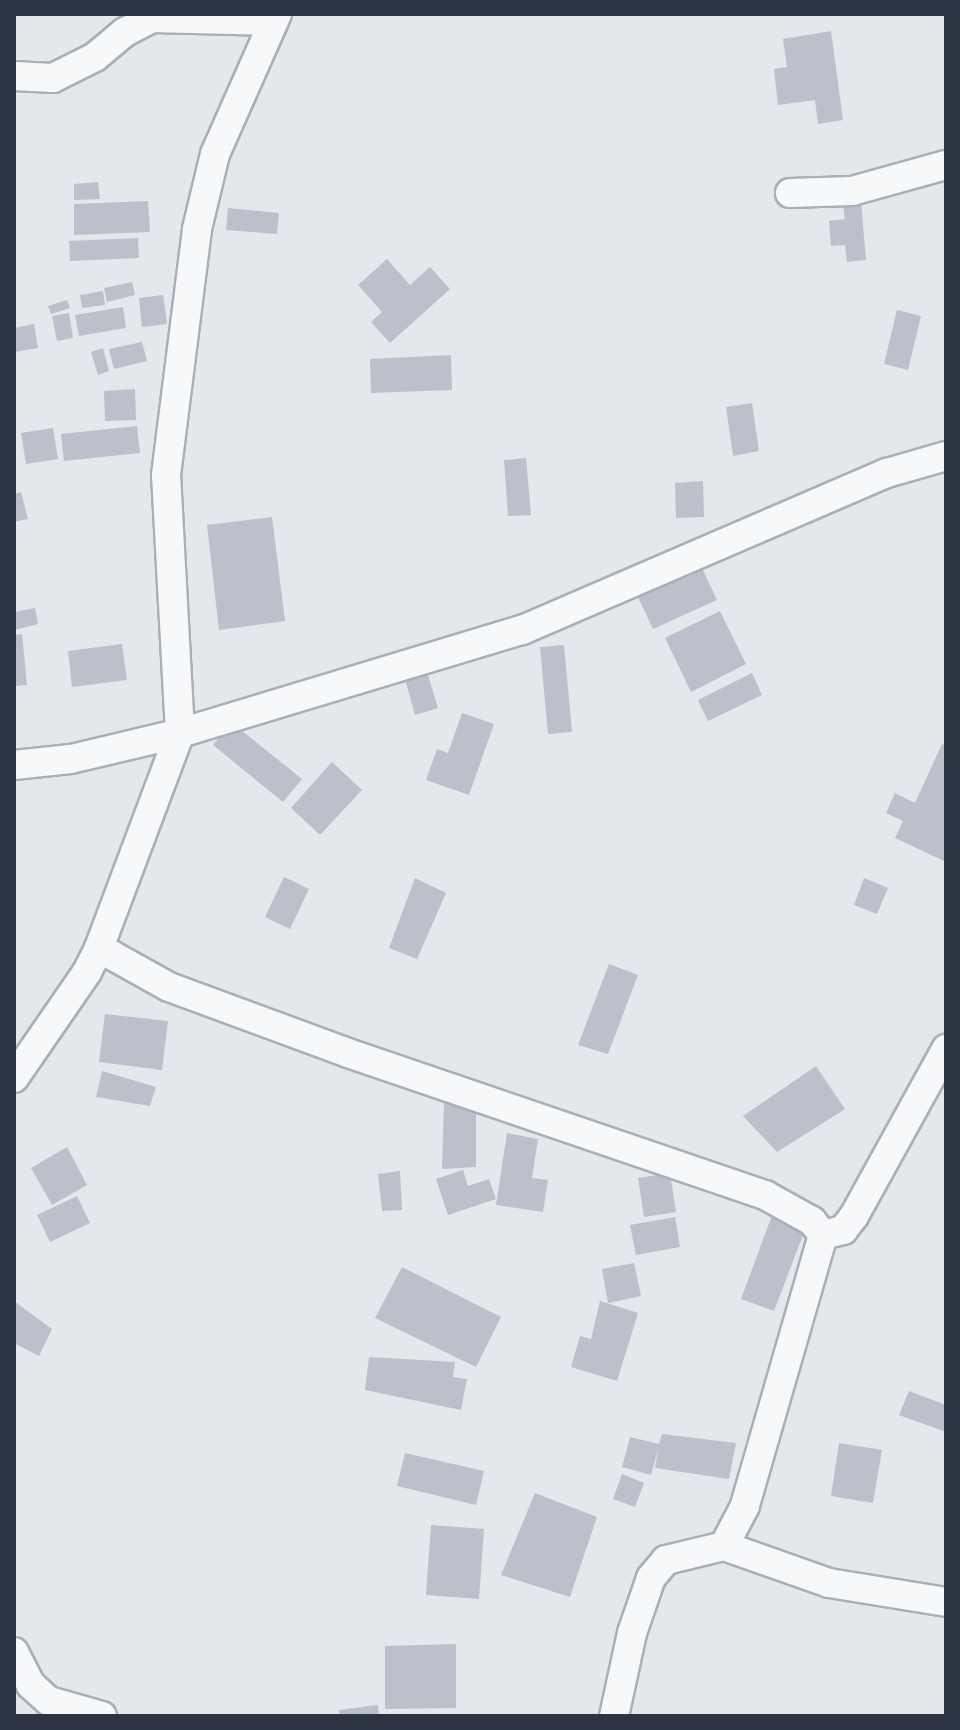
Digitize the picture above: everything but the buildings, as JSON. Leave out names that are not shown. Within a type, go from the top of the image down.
[{"type":"street","points":[[14,76],[53,78],[95,57],[127,23],[152,18],[275,17],[215,154],[197,229],[166,475],[180,733],[99,948],[87,972],[14,1078]]},
{"type":"street","points":[[790,193],[852,191],[946,165]]},
{"type":"street","points":[[14,765],[71,759],[180,733],[522,630],[887,473],[946,456]]},
{"type":"street","points":[[99,948],[169,987],[348,1053],[765,1195],[812,1221],[823,1235]]},
{"type":"street","points":[[823,1235],[843,1230],[854,1216],[946,1049]]},
{"type":"street","points":[[724,1546],[745,1506],[767,1437],[823,1235]]},
{"type":"street","points":[[614,1716],[632,1633],[651,1578],[666,1560],[724,1546],[829,1583],[946,1602]]},
{"type":"street","points":[[14,1652],[31,1685],[49,1701],[102,1716]]}]
